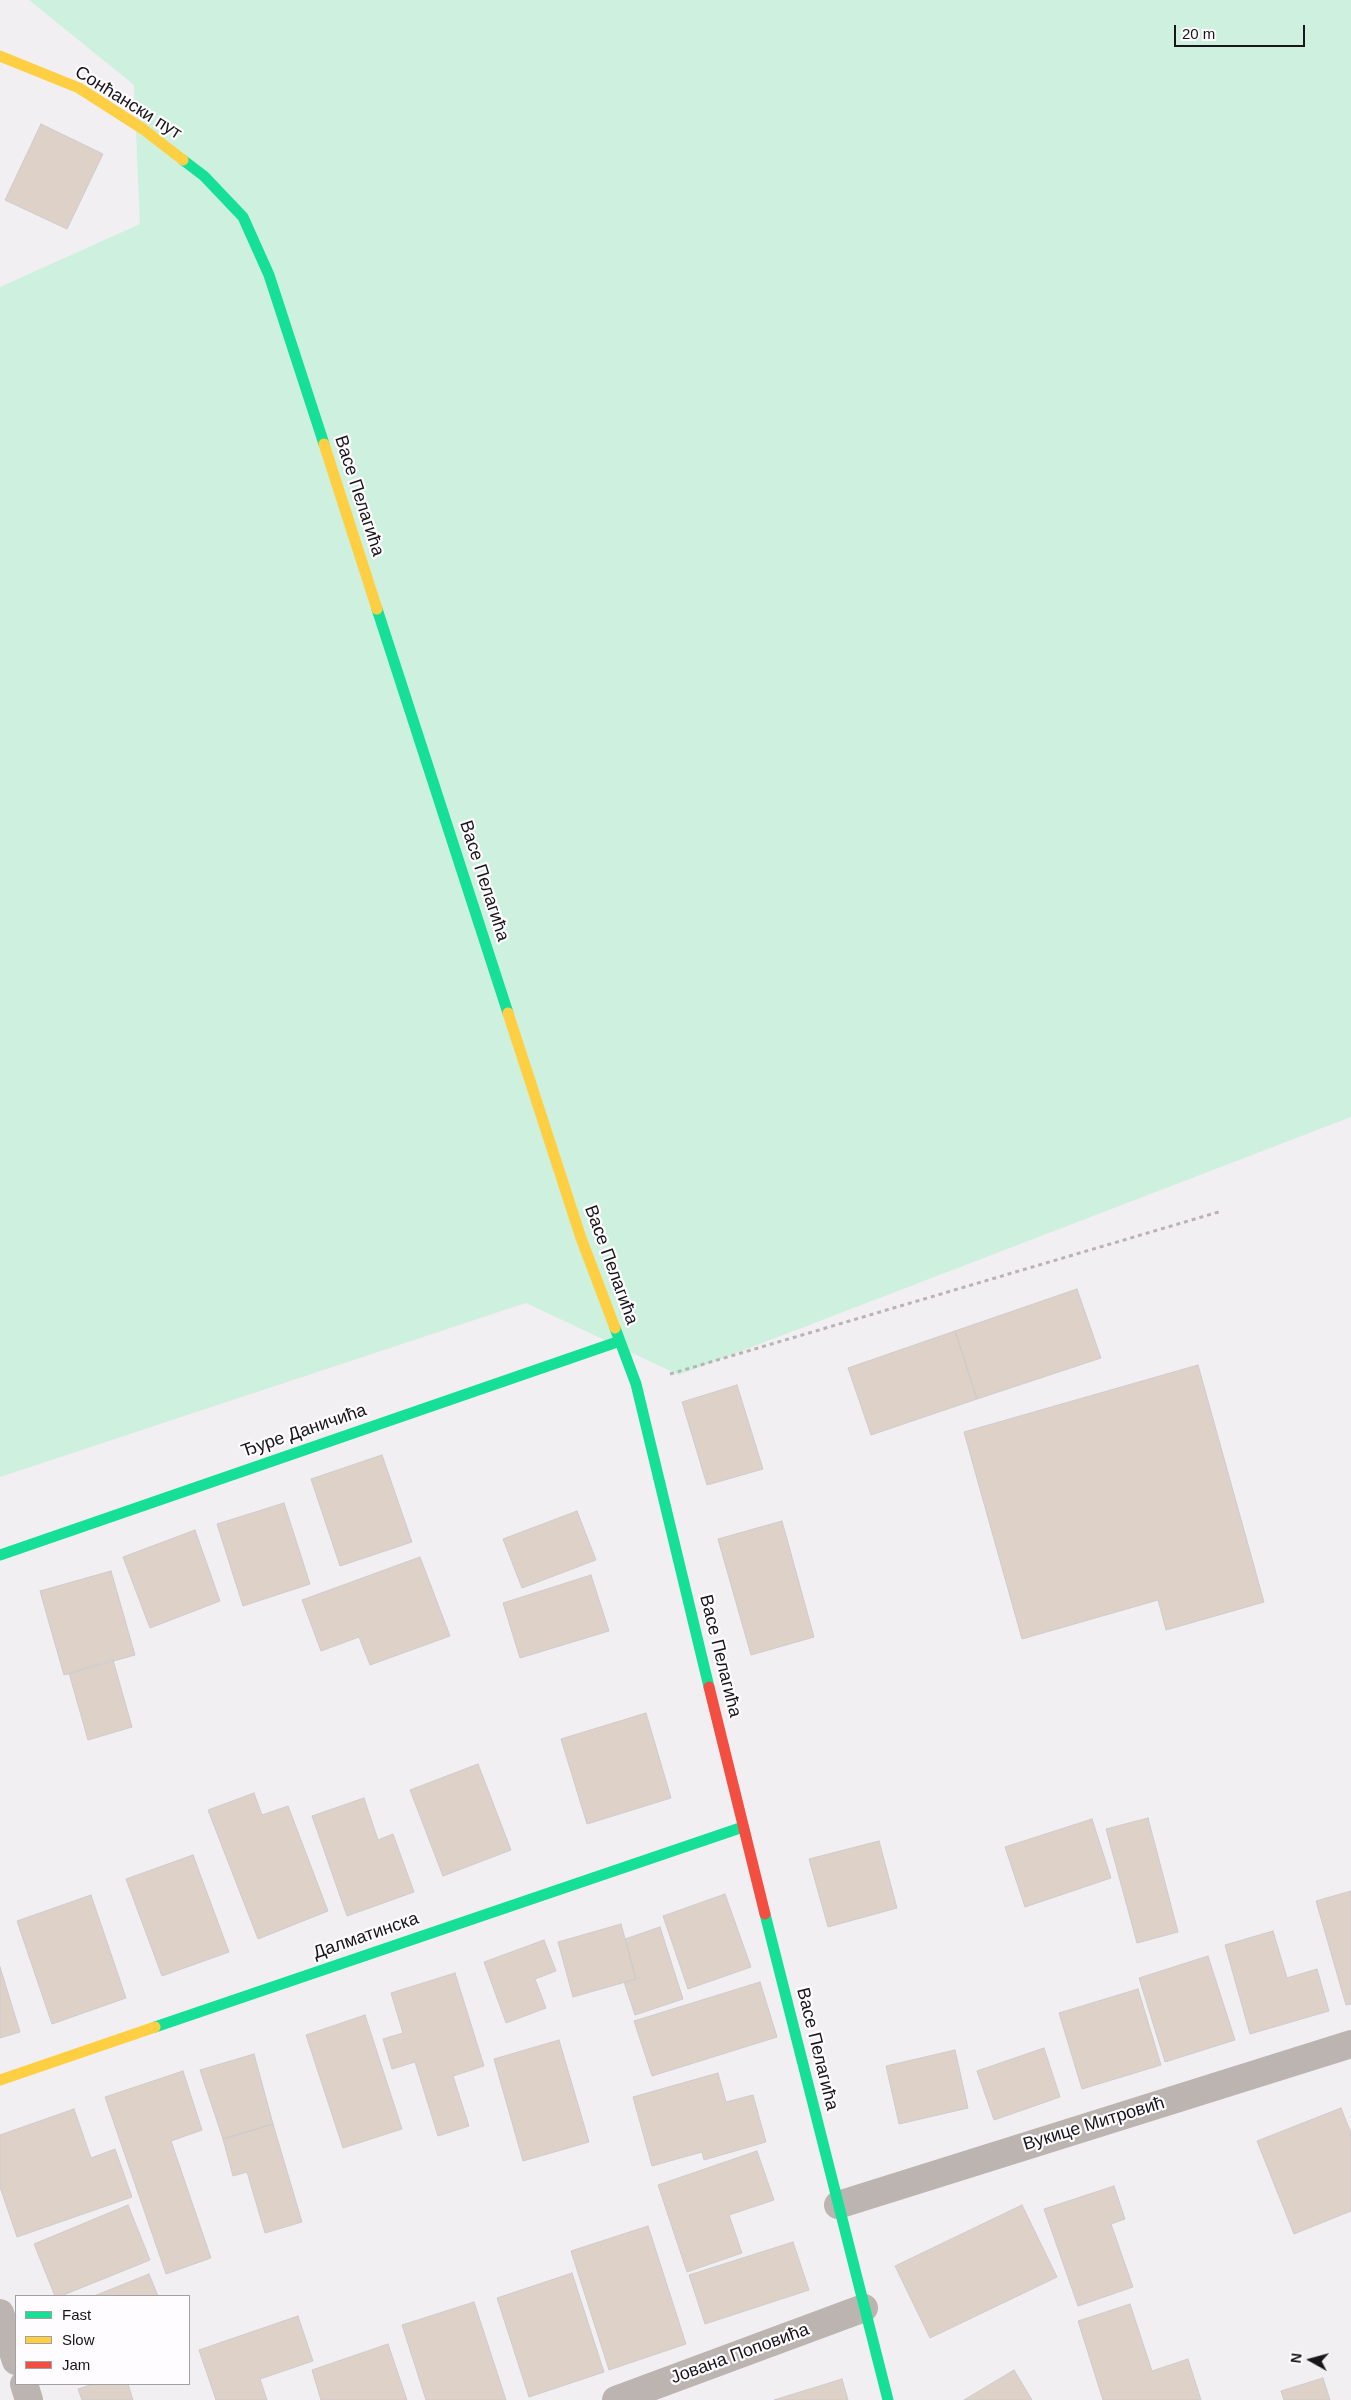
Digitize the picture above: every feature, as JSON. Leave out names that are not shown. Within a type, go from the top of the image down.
[{"type":"street","name":"Сонћански пут","points":[[0,56],[79,88],[143,129],[204,176]]},
{"type":"street","name":"Васе Пелагића","points":[[204,176],[243,217],[269,275],[581,1238],[636,1384],[743,1827],[888,2400]]},
{"type":"street","name":"Ђуре Даничића","points":[[0,1555],[620,1341]]},
{"type":"street","name":"Далматинска","points":[[0,2080],[743,1827]]},
{"type":"street","name":"Вукице Митровић","points":[[838,2205],[1351,2044]]},
{"type":"street","name":"Јована Поповића","points":[[616,2400],[864,2308]]},
{"type":"street","points":[[0,2314],[15,2358]]},
{"type":"street","points":[[24,2385],[30,2400]]},
{"type":"path","points":[[636,1384],[1222,1212]]},
{"type":"green space","points":[[29,0],[1351,0],[1351,1117],[679,1375],[526,1303],[0,1477],[0,287],[140,224],[134,85]]},
{"type":"building","points":[[41,124],[103,154],[67,229],[5,200]]},
{"type":"building","points":[[1077,1289],[1101,1358],[977,1399],[955,1331]]},
{"type":"building","points":[[955,1331],[977,1399],[871,1435],[848,1368]]},
{"type":"building","points":[[1198,1365],[1264,1602],[1166,1630],[1158,1600],[1022,1639],[964,1432]]},
{"type":"building","points":[[737,1385],[763,1469],[707,1485],[682,1402]]},
{"type":"building","points":[[382,1455],[412,1542],[340,1566],[311,1479]]},
{"type":"building","points":[[284,1503],[310,1584],[243,1606],[217,1524]]},
{"type":"building","points":[[577,1511],[596,1560],[522,1588],[503,1539]]},
{"type":"building","points":[[782,1521],[814,1637],[751,1655],[718,1539]]},
{"type":"building","points":[[195,1530],[220,1601],[150,1628],[123,1557]]},
{"type":"building","points":[[420,1557],[450,1636],[370,1665],[359,1637],[321,1651],[302,1600]]},
{"type":"building","points":[[111,1571],[135,1655],[64,1675],[40,1591]]},
{"type":"building","points":[[591,1575],[609,1631],[520,1658],[503,1603]]},
{"type":"building","points":[[113,1660],[132,1727],[88,1740],[69,1673]]},
{"type":"building","points":[[646,1713],[671,1798],[587,1824],[561,1739]]},
{"type":"building","points":[[478,1764],[511,1850],[443,1876],[410,1790]]},
{"type":"building","points":[[254,1793],[262,1815],[288,1806],[328,1911],[258,1939],[208,1810]]},
{"type":"building","points":[[364,1798],[378,1840],[393,1834],[414,1892],[347,1916],[312,1816]]},
{"type":"building","points":[[1148,1818],[1178,1932],[1137,1943],[1106,1829]]},
{"type":"building","points":[[1092,1819],[1111,1878],[1025,1907],[1005,1847]]},
{"type":"building","points":[[879,1841],[897,1908],[828,1927],[809,1859]]},
{"type":"building","points":[[193,1855],[229,1952],[162,1976],[126,1879]]},
{"type":"building","points":[[1351,1891],[1351,2004],[1346,2005],[1316,1901]]},
{"type":"building","points":[[725,1894],[751,1967],[688,1989],[663,1916]]},
{"type":"building","points":[[91,1895],[126,1998],[52,2024],[17,1921]]},
{"type":"building","points":[[621,1924],[636,1979],[573,1997],[558,1942]]},
{"type":"building","points":[[660,1927],[683,1999],[635,2015],[624,1982],[636,1979],[625,1939]]},
{"type":"building","points":[[1273,1931],[1287,1978],[1317,1969],[1329,2011],[1250,2034],[1225,1945]]},
{"type":"building","points":[[544,1940],[556,1971],[535,1979],[546,2008],[506,2023],[484,1962]]},
{"type":"building","points":[[1208,1956],[1235,2040],[1165,2062],[1139,1978]]},
{"type":"building","points":[[0,1967],[20,2032],[0,2038]]},
{"type":"building","points":[[455,1973],[484,2066],[453,2076],[469,2126],[438,2136],[415,2062],[392,2069],[383,2039],[403,2033],[391,1993]]},
{"type":"building","points":[[760,1982],[777,2037],[652,2076],[634,2021]]},
{"type":"building","points":[[1138,1989],[1161,2065],[1082,2089],[1059,2013]]},
{"type":"building","points":[[365,2015],[402,2129],[343,2148],[306,2035]]},
{"type":"building","points":[[559,2040],[589,2142],[523,2161],[494,2059]]},
{"type":"building","points":[[1044,2048],[1060,2097],[994,2120],[977,2071]]},
{"type":"building","points":[[955,2050],[968,2108],[899,2124],[886,2066]]},
{"type":"building","points":[[254,2054],[273,2124],[223,2139],[200,2070]]},
{"type":"building","points":[[183,2071],[202,2130],[171,2141],[211,2258],[166,2274],[105,2097]]},
{"type":"building","points":[[718,2073],[726,2102],[753,2095],[766,2142],[704,2160],[702,2152],[652,2166],[633,2097]]},
{"type":"building","points":[[1341,2108],[1351,2133],[1351,2211],[1294,2234],[1257,2141]]},
{"type":"building","points":[[74,2109],[91,2158],[115,2149],[132,2197],[17,2237],[0,2187],[0,2135]]},
{"type":"building","points":[[273,2124],[302,2222],[265,2233],[247,2172],[233,2176],[223,2139]]},
{"type":"building","points":[[757,2151],[774,2200],[729,2215],[742,2253],[687,2272],[658,2185]]},
{"type":"building","points":[[1114,2186],[1125,2219],[1111,2224],[1133,2287],[1078,2306],[1044,2209]]},
{"type":"building","points":[[128,2205],[150,2260],[63,2295],[55,2295],[34,2244]]},
{"type":"building","points":[[1022,2205],[1057,2277],[930,2338],[895,2266]]},
{"type":"building","points":[[648,2226],[686,2344],[609,2370],[571,2251]]},
{"type":"building","points":[[793,2242],[809,2290],[705,2324],[689,2275]]},
{"type":"building","points":[[572,2273],[604,2372],[529,2397],[497,2298]]},
{"type":"building","points":[[149,2274],[158,2295],[96,2295]]},
{"type":"building","points":[[474,2302],[506,2400],[426,2400],[402,2325]]},
{"type":"building","points":[[1130,2304],[1152,2371],[1188,2359],[1201,2400],[1103,2400],[1078,2321]]},
{"type":"building","points":[[298,2316],[313,2361],[260,2379],[267,2400],[216,2400],[199,2350]]},
{"type":"building","points":[[388,2344],[407,2400],[321,2400],[312,2370]]},
{"type":"building","points":[[1014,2370],[1032,2400],[964,2400]]},
{"type":"building","points":[[1323,2378],[1330,2400],[1284,2400],[1281,2391]]},
{"type":"building","points":[[842,2379],[848,2400],[774,2400]]},
{"type":"building","points":[[90,2385],[128,2385],[133,2400],[82,2400],[78,2389]]},
{"type":"traffic: fast","points":[[183,160],[204,176],[243,217],[269,275],[324,444]]},
{"type":"traffic: fast","points":[[377,609],[508,1013]]},
{"type":"traffic: fast","points":[[615,1328],[636,1384],[709,1687]]},
{"type":"traffic: fast","points":[[0,1555],[620,1341]]},
{"type":"traffic: fast","points":[[155,2027],[743,1827]]},
{"type":"traffic: fast","points":[[765,1914],[888,2400]]},
{"type":"traffic: slow","points":[[0,56],[79,88],[143,129],[183,160]]},
{"type":"traffic: slow","points":[[324,444],[377,609]]},
{"type":"traffic: slow","points":[[508,1013],[581,1238],[615,1328]]},
{"type":"traffic: slow","points":[[0,2080],[155,2027]]},
{"type":"traffic: jam","points":[[709,1687],[765,1914]]}]
